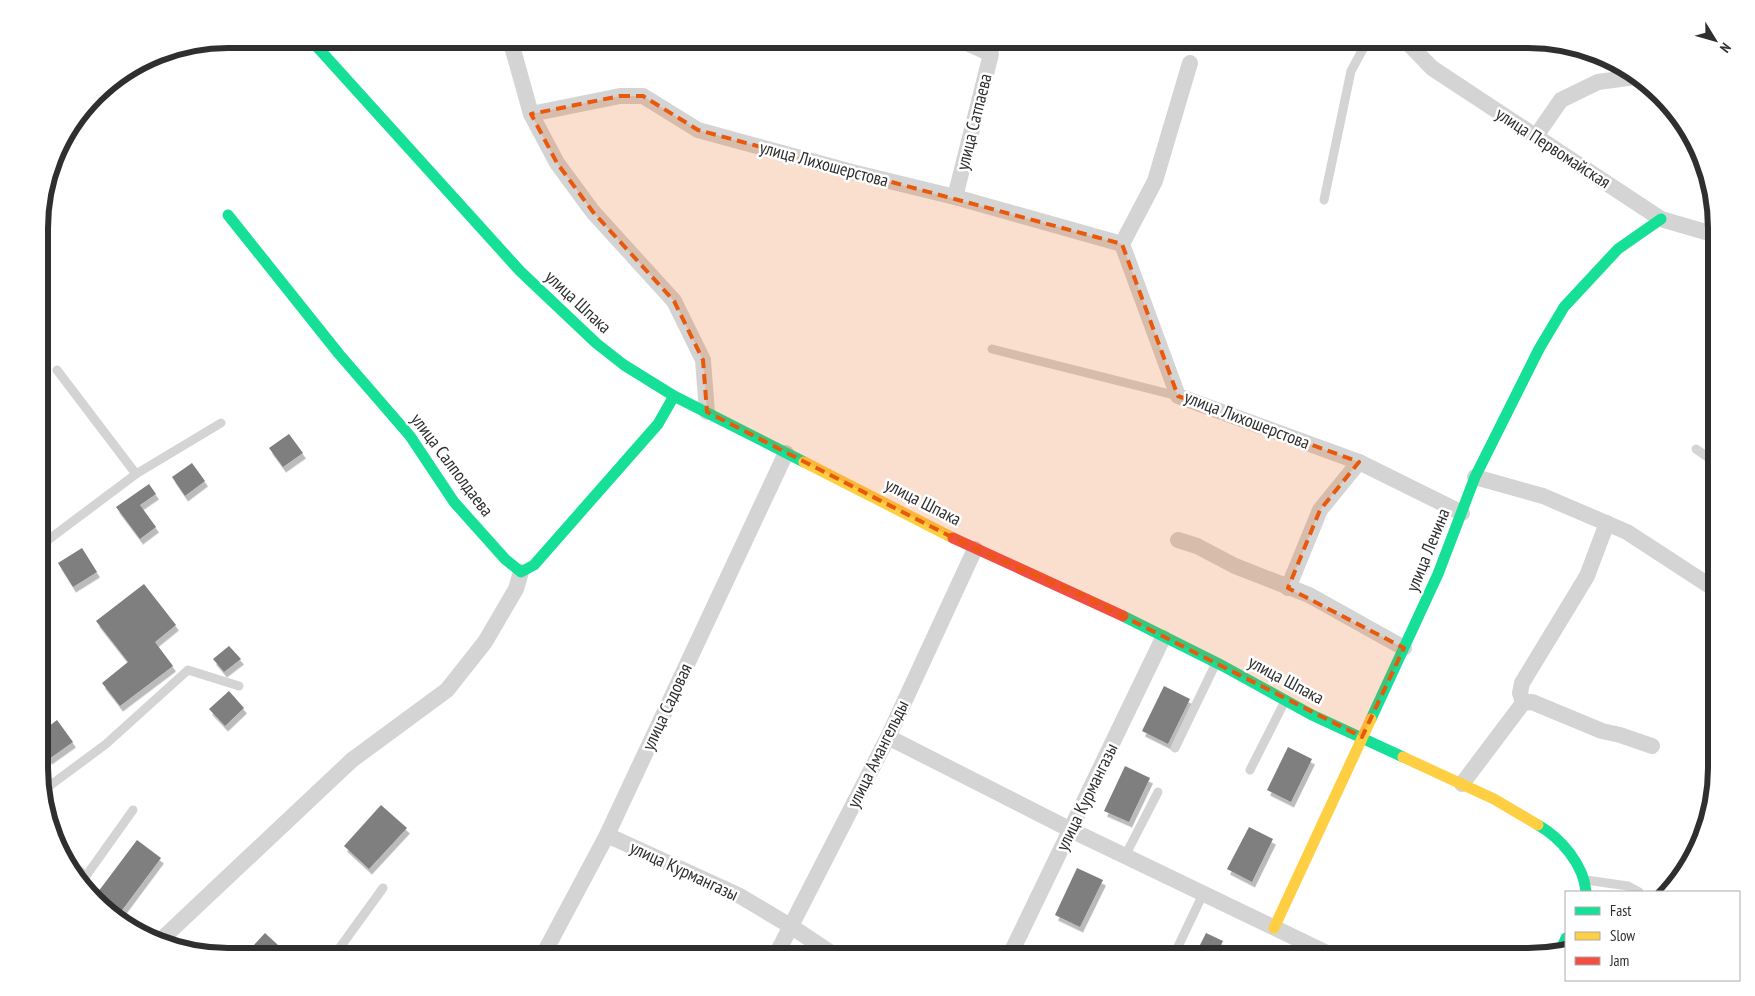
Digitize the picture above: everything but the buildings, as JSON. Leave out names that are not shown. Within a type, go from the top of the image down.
[{"type":"street","name":"улица Шпака","points":[[318,48],[531,283],[596,344],[631,370],[674,396],[975,549],[1083,596],[1163,638],[1216,662],[1285,701],[1494,799],[1544,828],[1567,849],[1585,880],[1586,891]]},
{"type":"street","points":[[513,48],[531,114],[557,164],[593,212],[674,302],[703,360],[707,412]]},
{"type":"street","name":"улица Сатпаева","points":[[956,197],[991,54],[978,48]]},
{"type":"street","name":"улица Первомайская","points":[[1413,48],[1432,68],[1661,219],[1708,233]]},
{"type":"street","points":[[1122,244],[1155,181],[1190,63]]},
{"type":"street","points":[[1536,136],[1561,100],[1598,82],[1627,78]]},
{"type":"street","name":"улица Лихошерстова","points":[[531,114],[620,96],[643,96],[698,130],[852,172],[956,197],[1122,244],[1178,396],[1359,462],[1462,512]]},
{"type":"street","name":"улица Салполдаева","points":[[228,215],[339,354],[410,436],[454,502],[505,559],[521,572]]},
{"type":"street","name":"улица Ленина","points":[[1274,928],[1438,574],[1475,476],[1539,349],[1564,308],[1618,249],[1661,219]]},
{"type":"street","points":[[164,937],[352,760],[447,690],[485,642],[516,589],[521,572],[534,565],[658,424],[674,396]]},
{"type":"street","name":"улица Садовая","points":[[547,948],[607,835],[786,453]]},
{"type":"street","points":[[1288,588],[1320,510],[1359,462]]},
{"type":"street","points":[[1475,476],[1543,496],[1627,532],[1708,585]]},
{"type":"street","points":[[1523,703],[1520,692],[1522,683],[1587,576],[1607,524]]},
{"type":"street","points":[[1178,540],[1197,546],[1235,566],[1309,596],[1404,648]]},
{"type":"street","name":"улица Амангельды","points":[[780,948],[888,737],[975,549]]},
{"type":"street","name":"улица Курмангазы","points":[[1014,948],[1163,638]]},
{"type":"street","points":[[1462,784],[1523,703],[1532,702],[1602,731],[1652,746]]},
{"type":"street","points":[[888,737],[1071,830],[1316,948]]},
{"type":"street","name":"улица Курмангазы","points":[[607,835],[740,896],[792,926],[824,948]]},
{"type":"lane","points":[[1324,200],[1352,71],[1364,48]]},
{"type":"lane","points":[[992,349],[1178,396]]},
{"type":"lane","points":[[57,370],[136,474]]},
{"type":"lane","points":[[48,540],[136,474],[221,423]]},
{"type":"lane","points":[[1696,449],[1708,457]]},
{"type":"lane","points":[[1175,748],[1216,662]]},
{"type":"lane","points":[[49,787],[106,744],[188,670],[239,686]]},
{"type":"lane","points":[[1250,770],[1285,701]]},
{"type":"lane","points":[[1125,856],[1158,792]]},
{"type":"lane","points":[[85,878],[134,810]]},
{"type":"lane","points":[[1585,880],[1628,886],[1637,891]]},
{"type":"lane","points":[[340,948],[383,888]]},
{"type":"lane","points":[[1177,948],[1203,894]]},
{"type":"highlighted area","points":[[620,96],[643,96],[698,130],[1122,244],[1178,396],[1359,462],[1320,510],[1288,588],[1404,648],[1362,737],[1083,596],[975,549],[707,412],[703,360],[674,301],[593,212],[557,163],[531,114]]},
{"type":"traffic: fast","points":[[318,48],[520,271],[596,343],[624,365],[674,396],[804,462]]},
{"type":"traffic: fast","points":[[228,215],[339,354],[410,436],[454,502],[505,559],[521,572],[534,565],[658,424],[674,396]]},
{"type":"traffic: fast","points":[[1371,719],[1438,574],[1475,477],[1539,349],[1564,307],[1618,249],[1661,219]]},
{"type":"traffic: fast","points":[[1123,616],[1223,666],[1312,715],[1403,757]]},
{"type":"traffic: fast","points":[[1538,825],[1555,837],[1570,853],[1581,872],[1586,891]]},
{"type":"traffic: fast","points":[[1563,945],[1565,940]]},
{"type":"traffic: slow","points":[[804,462],[953,538]]},
{"type":"traffic: slow","points":[[1274,928],[1371,719]]},
{"type":"traffic: slow","points":[[1403,757],[1494,799],[1538,825]]},
{"type":"traffic: jam","points":[[953,538],[1123,616]]}]
